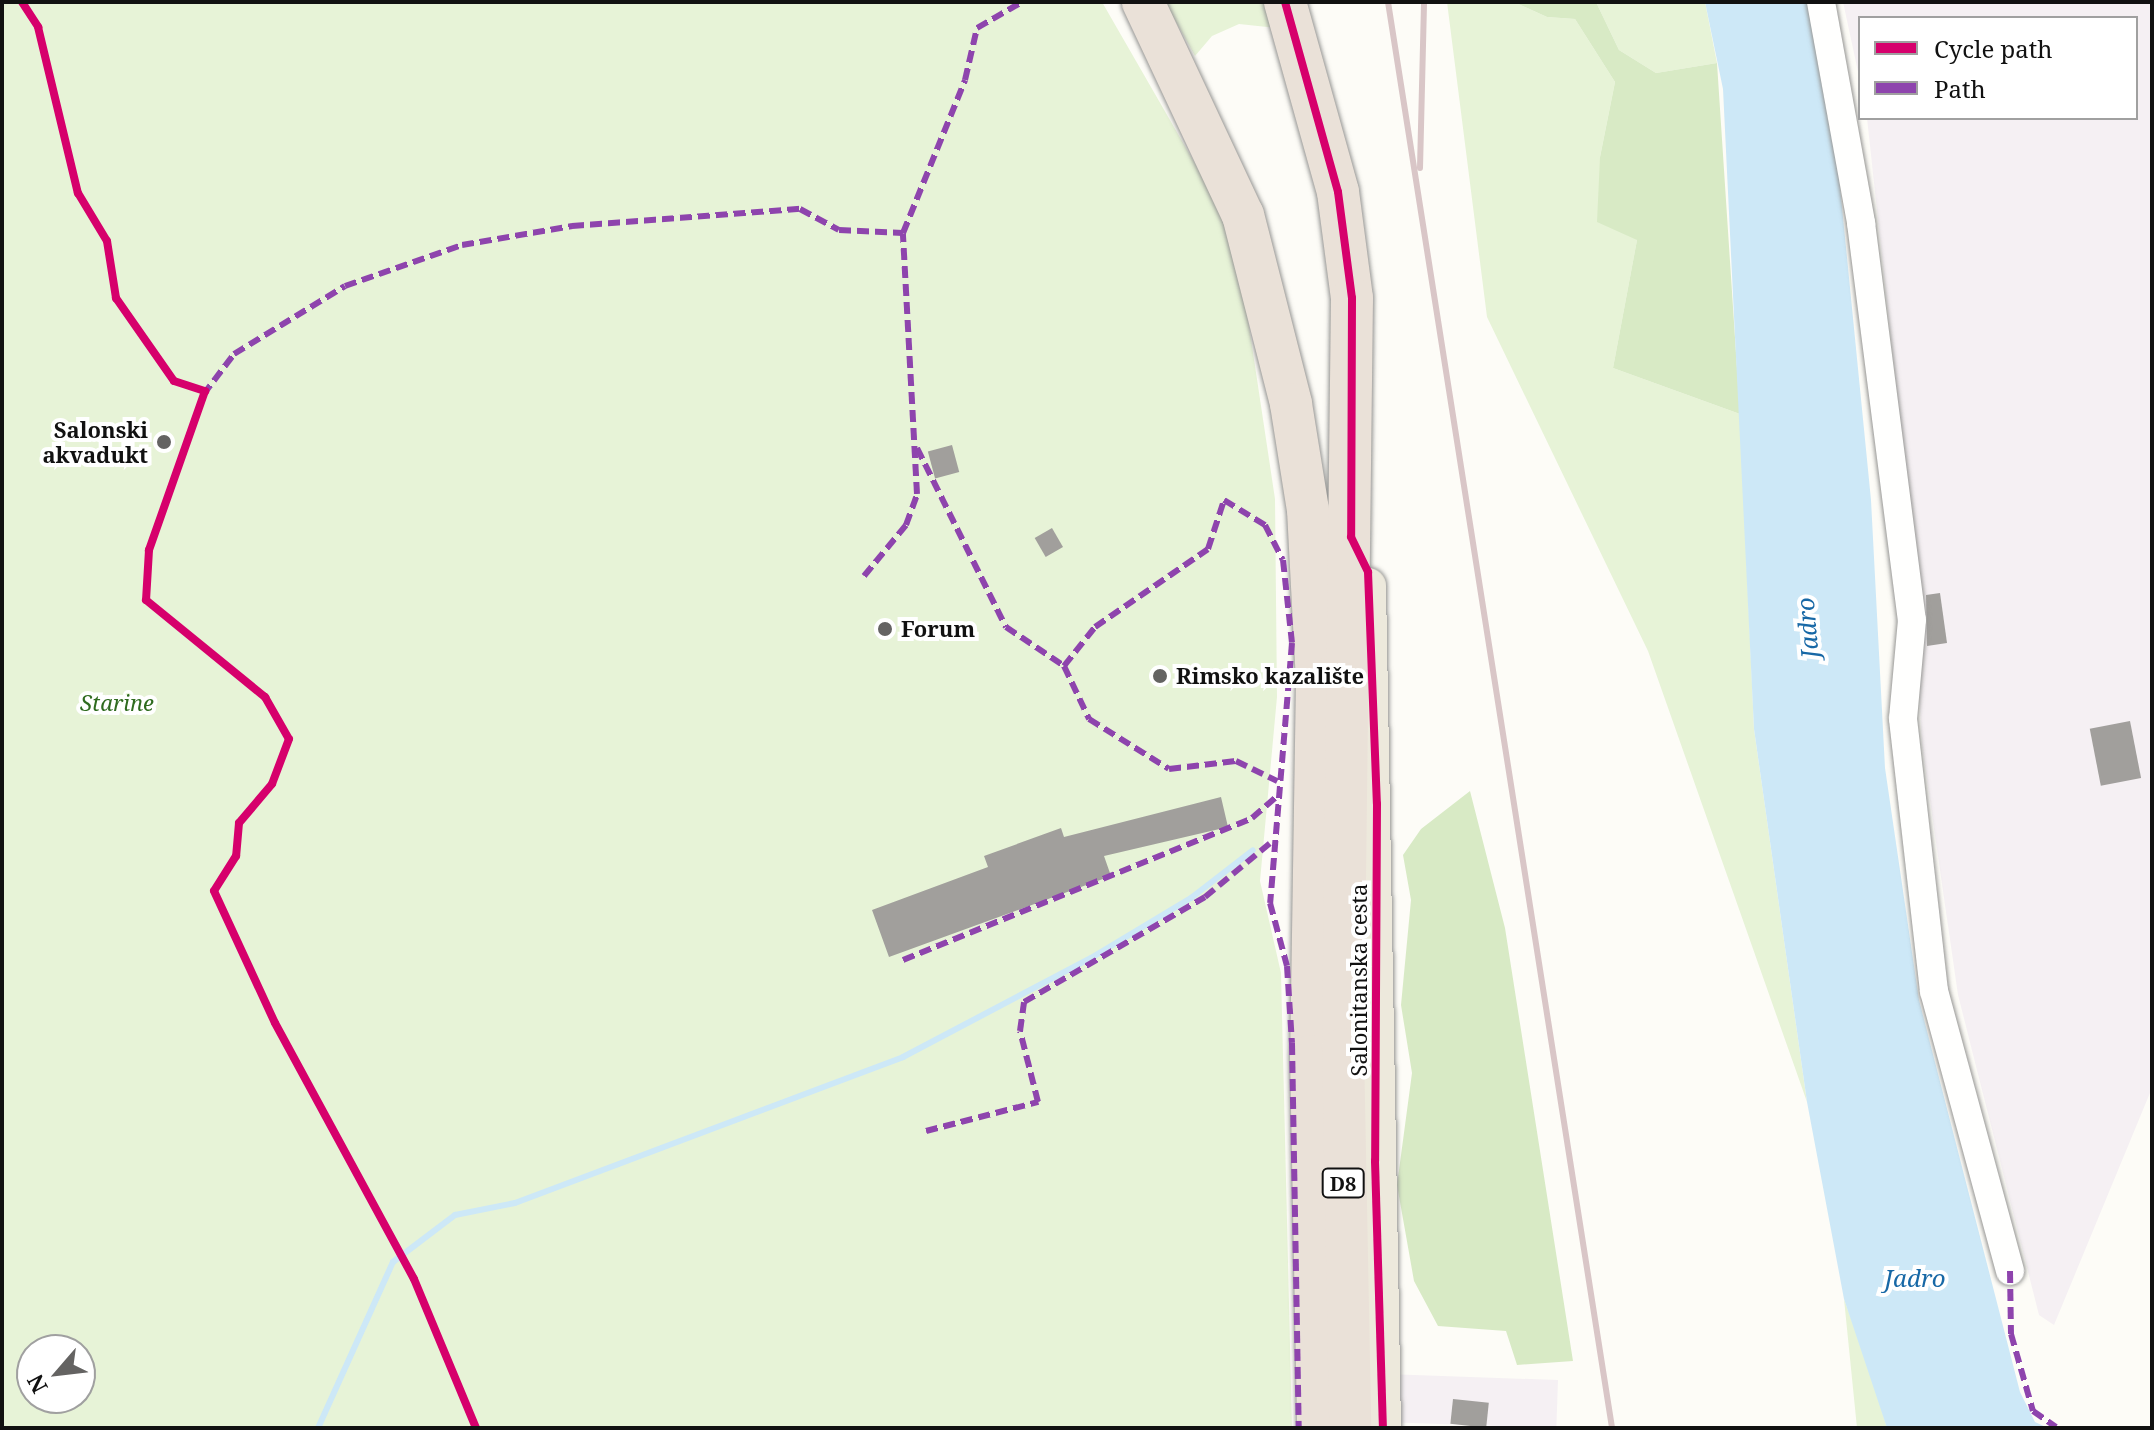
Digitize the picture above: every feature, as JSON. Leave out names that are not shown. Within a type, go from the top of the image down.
[{"type":"highway","name":"D8","points":[[1143,2],[1243,215],[1291,404],[1308,510],[1317,679],[1311,1056],[1318,1428]]},
{"type":"highway","name":"D8","points":[[1285,2],[1338,192],[1350,283],[1351,537],[1343,1049],[1350,1428]]},
{"type":"main road","name":"Salonitanska cesta","points":[[1351,537],[1368,572],[1377,838],[1375,1161],[1383,1428]]},
{"type":"street","points":[[1821,2],[1861,223],[1912,620],[1903,719],[1934,991],[2010,1271]]},
{"type":"shaded area","points":[[1843,2],[2152,2],[2152,1088],[2054,1325],[2039,1315],[1958,995],[1922,745],[1909,506],[1867,120],[2138,120],[2138,16],[1858,16],[1858,72]]},
{"type":"shaded area","points":[[1400,1374],[1558,1380],[1556,1428],[1398,1422]]},
{"type":"green space","name":"Starine","points":[[2,2],[1102,2],[1235,233],[1275,499],[1277,697],[1260,881],[1281,973],[1292,1428],[2,1428]]},
{"type":"green space","points":[[1165,2],[1269,2],[1276,28],[1239,24],[1212,36],[1195,56]]},
{"type":"green space","points":[[1447,2],[1514,2],[1547,17],[1575,19],[1615,82],[1600,157],[1637,240],[1613,368],[1740,414],[1754,729],[1807,1102],[1648,651],[1487,317]]},
{"type":"green space","points":[[1514,2],[1596,2],[1619,50],[1656,73],[1717,63],[1740,414],[1613,368],[1637,240],[1597,222],[1600,157],[1615,82],[1575,19],[1547,17]]},
{"type":"green space","points":[[1596,2],[1705,2],[1717,63],[1656,73],[1619,50]]},
{"type":"green space","points":[[1470,791],[1505,928],[1573,1361],[1517,1365],[1506,1331],[1438,1326],[1414,1281],[1397,1185],[1412,1073],[1401,1005],[1411,900],[1403,855],[1421,829]]},
{"type":"green space","points":[[1844,1299],[1872,1377],[1887,1428],[1857,1428]]},
{"type":"water","name":"Jadro","points":[[1705,2],[1814,2],[1833,116],[1871,500],[1885,768],[1919,1000],[2020,1392],[2035,1422],[2048,1428],[1887,1428],[1844,1299],[1807,1102],[1754,729],[1723,89]]},
{"type":"building","points":[[952,445],[959,472],[935,479],[928,451]]},
{"type":"building","points":[[1052,528],[1063,547],[1046,557],[1035,538]]},
{"type":"building","points":[[1940,593],[1947,643],[1927,646],[1926,595]]},
{"type":"building","points":[[2130,721],[2141,778],[2101,786],[2090,729]]},
{"type":"building","points":[[1221,797],[1228,827],[1104,856],[1111,876],[889,957],[872,910],[988,867],[984,856],[1061,828],[1064,837]]},
{"type":"building","points":[[1453,1399],[1489,1403],[1486,1428],[1450,1424]]},
{"type":"waterway","points":[[318,1428],[393,1262],[455,1215],[515,1203],[903,1057],[1091,958],[1191,898],[1253,850]]},
{"type":"railway","points":[[1388,2],[1612,1428]]},
{"type":"railway","points":[[1420,168],[1424,2]]},
{"type":"marked path","points":[[203,395],[234,354],[345,286],[462,245],[572,226],[800,209],[839,230],[903,233],[965,80],[977,28],[1022,2]]},
{"type":"marked path","points":[[864,576],[906,525],[917,494],[903,233]]},
{"type":"marked path","points":[[917,448],[1006,627],[1064,666],[1089,719],[1169,769],[1236,761],[1277,781]]},
{"type":"marked path","points":[[1064,666],[1095,627],[1208,549],[1224,500],[1265,525],[1283,560],[1292,643],[1270,903],[1287,966],[1292,1043],[1299,1428]]},
{"type":"marked path","points":[[903,960],[1252,818],[1276,797]]},
{"type":"marked path","points":[[926,1131],[1038,1102],[1020,1031],[1024,1002],[1205,897],[1274,840]]},
{"type":"marked path","points":[[2010,1271],[2011,1334],[2033,1411],[2056,1427]]},
{"type":"cycle path","points":[[22,2],[38,27],[78,193],[107,241],[116,298],[174,381],[205,391],[149,550],[146,600],[265,697],[289,739],[272,784],[239,823],[236,856],[214,891],[275,1023],[414,1279],[476,1428]]},
{"type":"cycle path","points":[[1285,2],[1338,192],[1352,298],[1351,537],[1368,572],[1377,804],[1375,1161],[1383,1428]]},
{"type":"place","name":"Salonski akvadukt","points":[[164,442]]},
{"type":"place","name":"Forum","points":[[885,629]]},
{"type":"place","name":"Rimsko kazalište","points":[[1160,676]]}]
